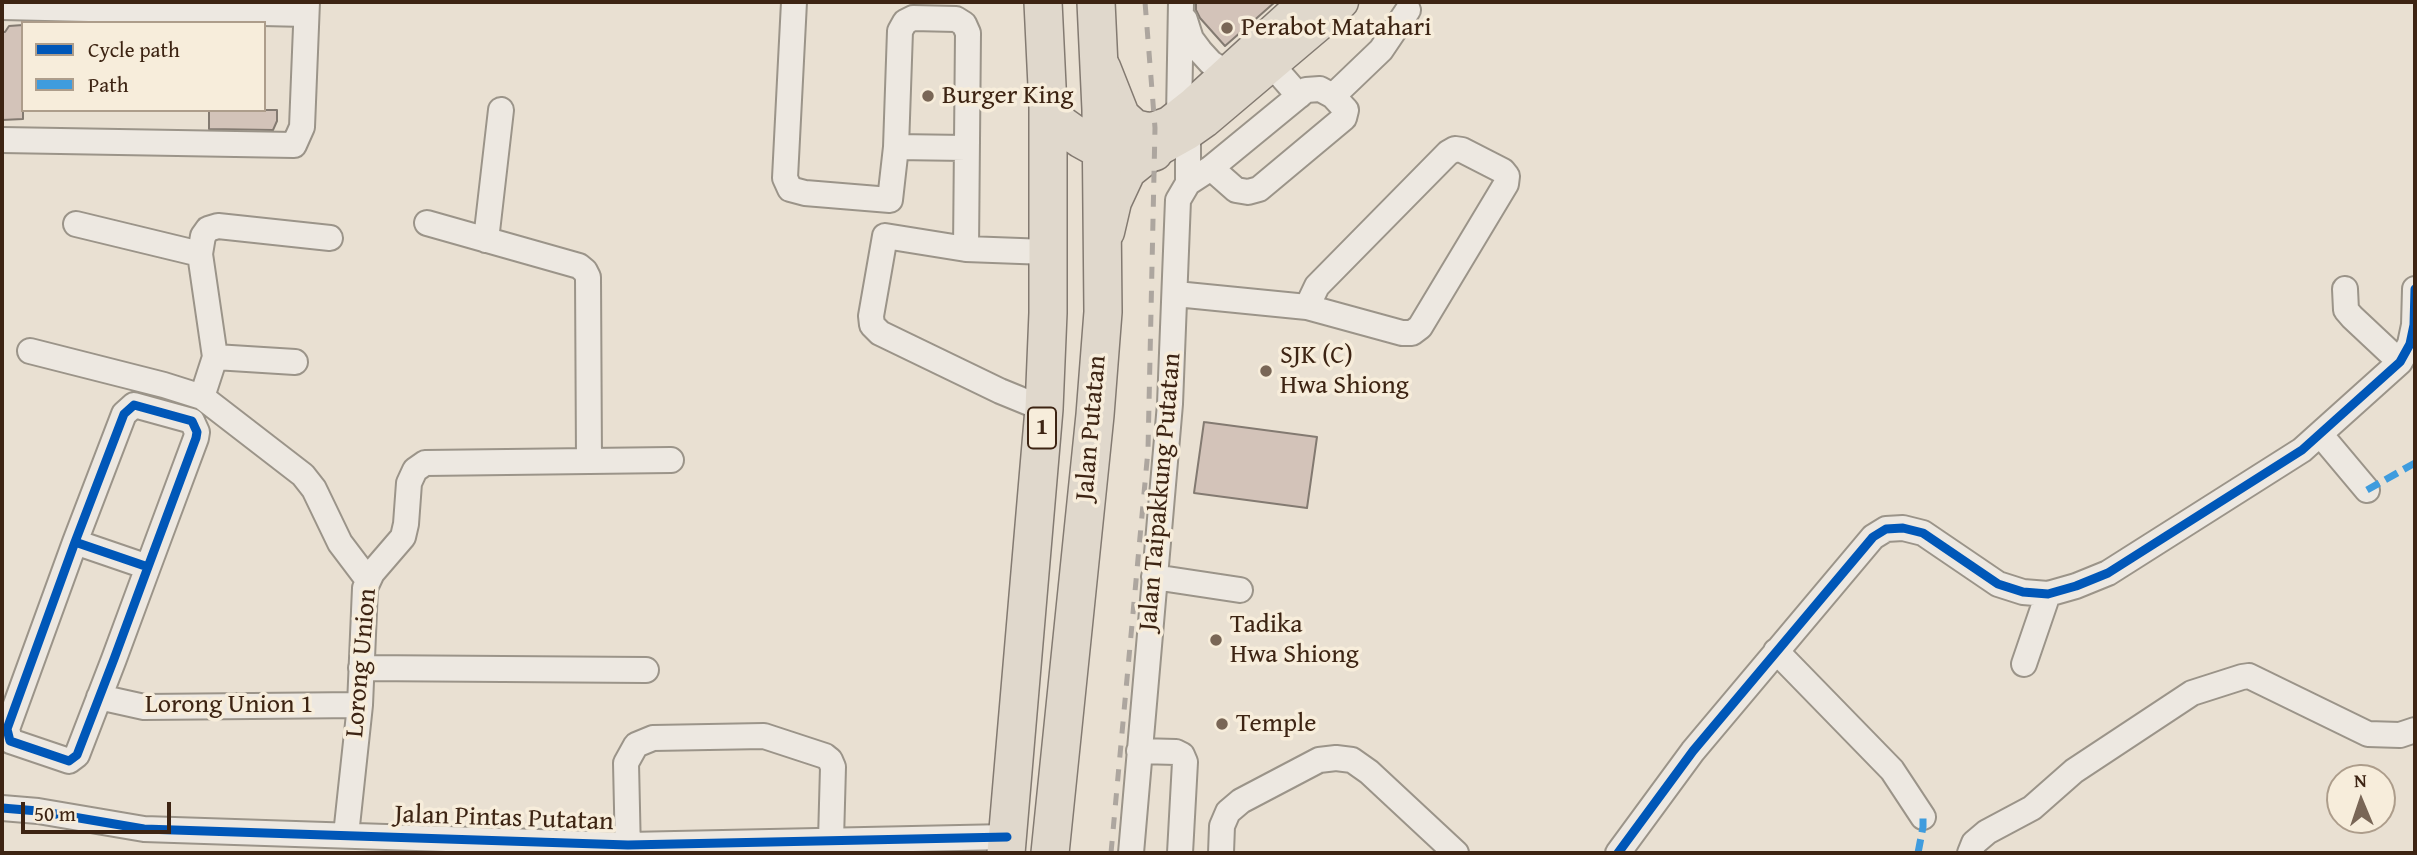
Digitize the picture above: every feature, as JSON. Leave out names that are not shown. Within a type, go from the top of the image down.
[{"type":"highway","name":"Jalan Putatan","points":[[1006,845],[1044,409],[1048,313],[1048,107],[1043,2]]},
{"type":"highway","name":"Jalan Putatan","points":[[1050,853],[1103,312],[1100,56],[1096,2]]},
{"type":"highway","points":[[1048,107],[1060,124],[1101,150],[1154,152]]},
{"type":"highway","points":[[1048,313],[1062,301],[1076,299],[1092,304],[1103,312]]},
{"type":"main road","points":[[1184,125],[1227,73],[1306,2]]},
{"type":"main road","points":[[1104,249],[1115,202],[1129,172],[1184,125],[1271,64],[1342,2]]},
{"type":"main road","points":[[1100,56],[1115,100],[1123,115],[1135,125],[1149,129],[1169,123],[1184,125]]},
{"type":"street","points":[[794,2],[785,178],[790,189],[805,193],[890,201]]},
{"type":"street","points":[[1333,96],[1381,50],[1402,5]]},
{"type":"street","points":[[2,7],[307,8],[302,127],[294,145],[2,140]]},
{"type":"street","points":[[1182,7],[1191,39],[1199,51],[1211,64],[1227,73]]},
{"type":"street","name":"Jalan Taipakkung Putatan","points":[[1131,853],[1170,404],[1178,200],[1188,183],[1182,7]]},
{"type":"street","points":[[966,249],[968,33],[964,24],[956,19],[913,18],[905,22],[900,31],[896,147],[886,236],[871,316],[873,325],[880,333],[1000,391],[1044,409]]},
{"type":"street","points":[[1271,64],[1299,96]]},
{"type":"street","points":[[1188,183],[1211,168],[1311,88],[1320,89],[1333,96],[1346,110],[1344,118],[1258,189],[1248,192],[1236,190],[1211,168]]},
{"type":"street","points":[[486,240],[501,110]]},
{"type":"street","points":[[896,147],[966,148]]},
{"type":"street","points":[[1176,294],[1307,307],[1412,333],[1420,327],[1506,184],[1507,176],[1503,171],[1462,150],[1455,149],[1448,153],[1317,286],[1307,307]]},
{"type":"street","points":[[427,223],[579,266],[585,271],[588,277],[589,461]]},
{"type":"street","points":[[76,224],[200,254]]},
{"type":"street","points":[[202,397],[215,357],[200,254],[203,236],[208,229],[218,226],[330,238]]},
{"type":"street","points":[[886,236],[966,249],[1047,252]]},
{"type":"street","points":[[2345,289],[2346,310],[2400,362]]},
{"type":"street","points":[[1618,853],[1693,751],[1873,537],[1886,529],[1903,528],[1923,533],[1998,584],[2023,592],[2048,594],[2108,573],[2302,450],[2400,362],[2410,344],[2414,325],[2415,289]]},
{"type":"street","points":[[30,351],[202,397],[303,475],[314,489],[340,543],[368,580]]},
{"type":"street","points":[[215,357],[295,362]]},
{"type":"street","points":[[134,405],[192,421],[196,426],[196,438],[148,567],[74,760],[69,761],[10,741],[7,729],[75,542],[124,414],[134,405]]},
{"type":"street","points":[[2320,434],[2367,490]]},
{"type":"street","name":"Lorong Union","points":[[358,841],[365,588],[368,580],[402,537],[407,524],[409,483],[415,470],[425,463],[671,460]]},
{"type":"street","points":[[75,542],[148,567]]},
{"type":"street","points":[[1154,577],[1240,590]]},
{"type":"street","points":[[2024,664],[2048,594]]},
{"type":"street","points":[[1776,651],[1892,770],[1923,817]]},
{"type":"street","points":[[361,668],[646,670]]},
{"type":"street","points":[[1970,853],[1974,843],[1987,832],[2032,808],[2074,771],[2192,693],[2242,677],[2249,677],[2368,734],[2400,735],[2415,730]]},
{"type":"street","name":"Lorong Union 1","points":[[99,697],[144,707],[360,705]]},
{"type":"street","points":[[628,849],[626,764],[636,745],[653,738],[774,738],[825,756],[833,767],[831,841]]},
{"type":"street","points":[[1139,751],[1175,752],[1182,755],[1185,762],[1180,853]]},
{"type":"street","points":[[1221,853],[1222,826],[1228,812],[1241,801],[1319,760],[1336,758],[1352,760],[1369,772],[1456,853]]},
{"type":"street","name":"Jalan Pintas Putatan","points":[[2,808],[38,811],[144,829],[262,831],[358,841],[628,849],[831,841],[1006,845]]},
{"type":"street","points":[[251,853],[262,831]]},
{"type":"building","name":"Perabot Matahari","points":[[1196,2],[1275,2],[1225,46],[1200,18]]},
{"type":"building","points":[[21,25],[23,119],[2,120],[2,32],[9,26]]},
{"type":"building","points":[[277,110],[277,121],[273,130],[209,129],[209,112]]},
{"type":"building","points":[[1204,422],[1317,437],[1307,508],[1194,493]]},
{"type":"railway","points":[[1111,853],[1148,450],[1155,128],[1145,2]]},
{"type":"marked path","points":[[2367,490],[2415,463]]},
{"type":"marked path","points":[[1918,853],[1923,817]]},
{"type":"cycle path","points":[[1618,853],[1693,751],[1873,537],[1886,529],[1903,528],[1923,533],[1998,584],[2023,592],[2048,594],[2108,573],[2302,450],[2400,362],[2410,344],[2414,325],[2415,289]]},
{"type":"cycle path","points":[[75,542],[7,729],[10,741],[69,761],[77,755],[114,659],[196,438],[197,432],[192,421],[134,405],[124,414],[75,542],[148,567]]},
{"type":"cycle path","points":[[2,808],[38,811],[144,829],[628,845],[1007,837]]},
{"type":"place","name":"Perabot Matahari","points":[[1227,28]]},
{"type":"place","name":"Burger King","points":[[928,96]]},
{"type":"place","name":"SJK (C) Hwa Shiong","points":[[1266,371]]},
{"type":"place","name":"Tadika Hwa Shiong","points":[[1216,640]]},
{"type":"place","name":"Temple","points":[[1222,724]]}]
